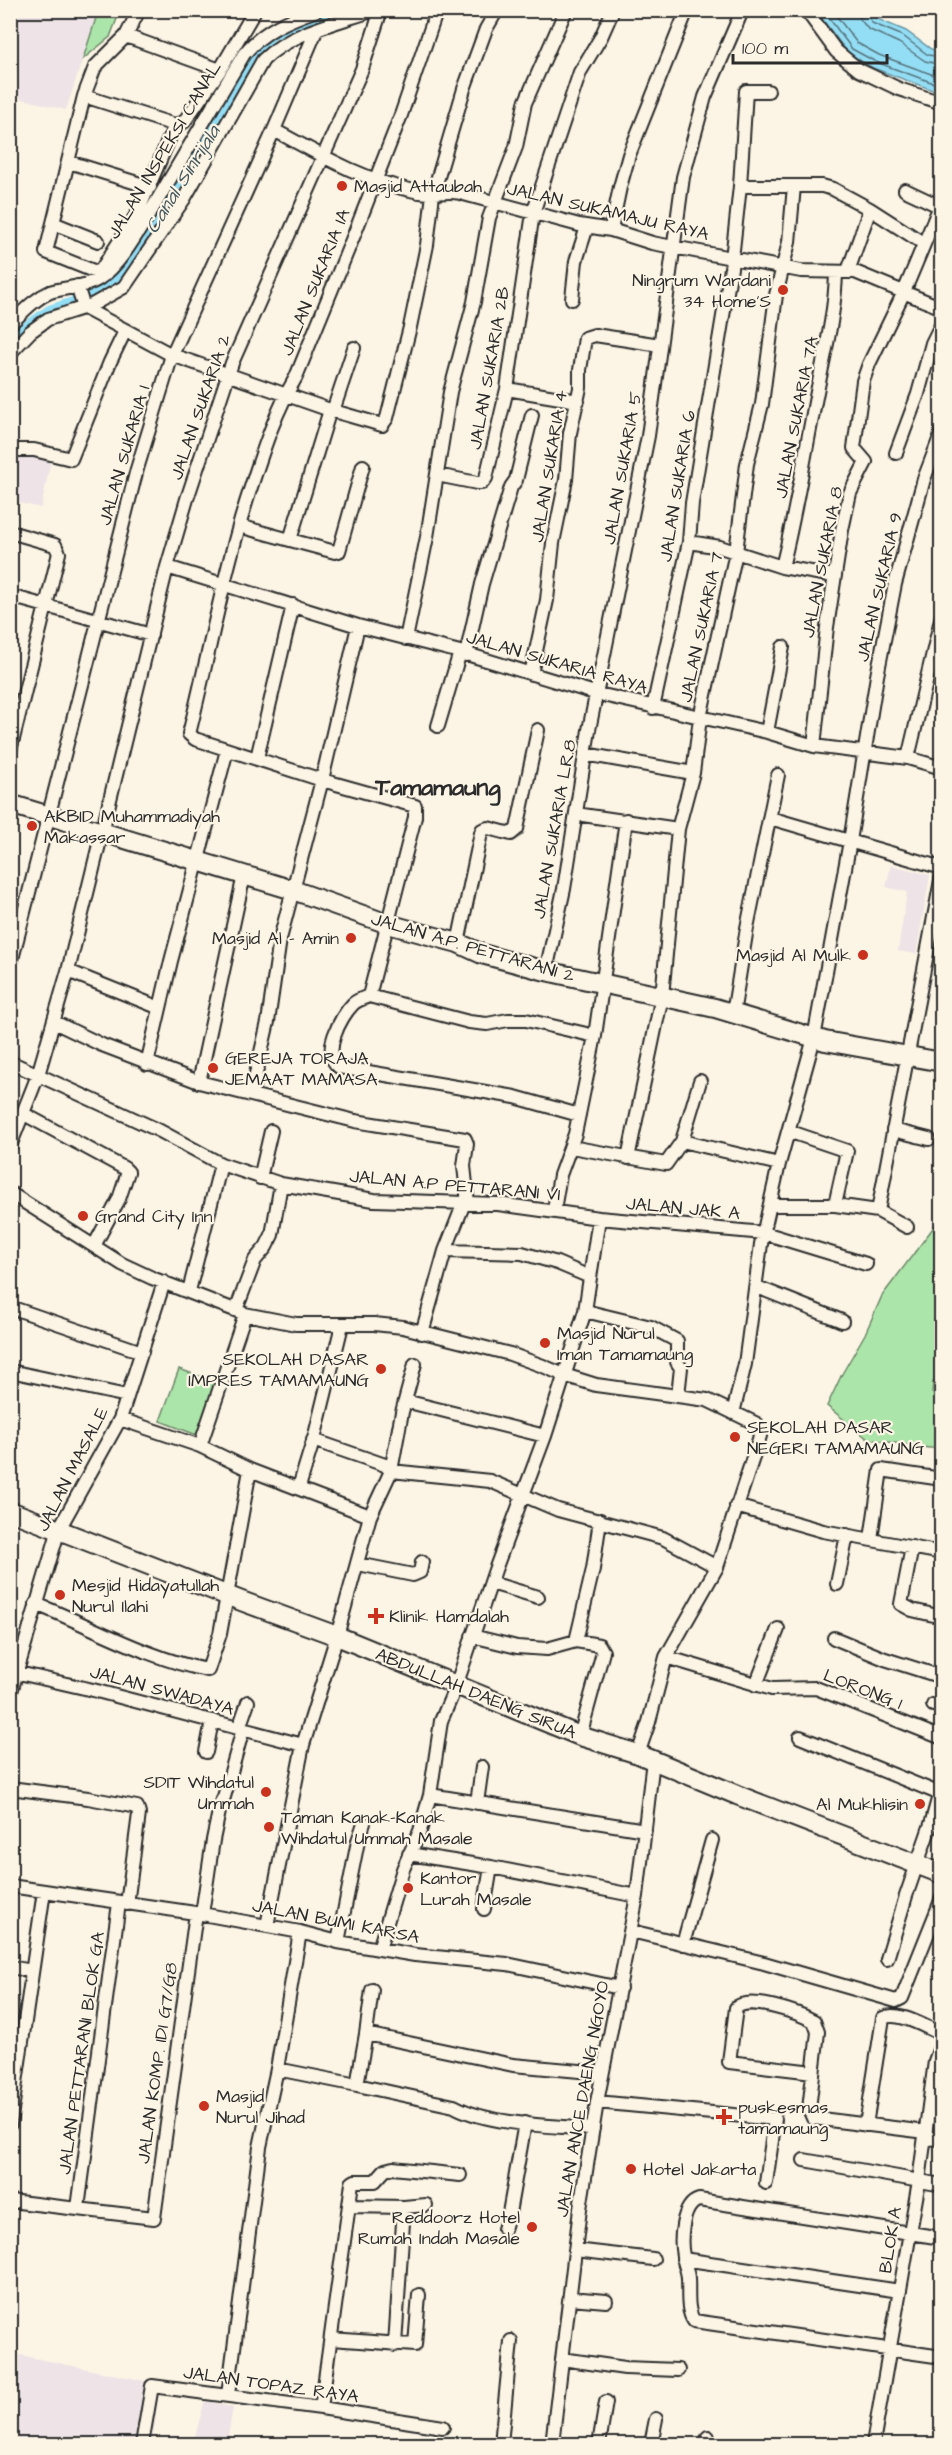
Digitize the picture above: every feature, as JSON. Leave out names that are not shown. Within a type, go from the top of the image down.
[{"type":"main road","name":"JALAN A.P. PETTARANI 2","points":[[10,804],[293,890],[388,924],[458,943],[482,954],[734,1014],[841,1045],[906,1054],[942,1062]]},
{"type":"main road","name":"ABDULLAH DAENG SIRUA","points":[[10,1510],[227,1596],[337,1636],[580,1736],[645,1757],[942,1874]]},
{"type":"street","points":[[139,10],[126,36],[95,67],[84,96],[46,252],[98,272],[124,237],[150,187],[175,125]]},
{"type":"street","name":"JALAN INSPEKSI CANAL","points":[[10,324],[41,297],[77,288],[103,276],[132,240],[248,51],[259,38],[280,24],[317,10]]},
{"type":"street","points":[[10,353],[30,332],[48,319],[121,291],[129,282],[184,200],[262,59],[288,41],[374,10]]},
{"type":"street","name":"JALAN SUKARIA 2","points":[[10,1146],[13,1133],[24,1114],[38,1075],[68,971],[167,567],[187,499],[228,375],[365,62],[381,10]]},
{"type":"street","name":"JALAN SUKARIA IA","points":[[227,750],[195,739],[189,734],[239,526],[266,442],[313,336],[401,115],[437,10]]},
{"type":"street","points":[[77,288],[84,306],[125,331],[172,355],[331,411],[380,425],[385,422],[410,327],[427,245],[433,194],[464,89],[486,29],[497,10]]},
{"type":"street","points":[[406,639],[427,537],[450,392],[474,302],[489,218],[516,147],[525,103],[566,10]]},
{"type":"street","name":"JALAN SUKARIA 2B","points":[[437,475],[477,483],[484,481],[507,389],[533,213],[580,72],[601,37],[613,10]]},
{"type":"street","points":[[611,230],[629,155],[687,10]]},
{"type":"street","name":"JALAN SUKARIA 5","points":[[598,694],[648,436],[683,177],[705,97],[732,37],[742,11],[740,10]]},
{"type":"street","points":[[806,10],[836,51],[859,70],[899,89],[942,103]]},
{"type":"street","points":[[84,96],[175,125],[184,122],[220,70],[253,11]]},
{"type":"street","name":"JALAN SUKARIA I","points":[[10,967],[137,469],[172,355],[315,31]]},
{"type":"street","points":[[126,36],[220,70]]},
{"type":"street","points":[[248,51],[262,59]]},
{"type":"street","name":"JALAN SUKARIA 6","points":[[653,708],[688,542],[692,503],[732,263],[746,91],[768,91]]},
{"type":"street","name":"JALAN SUKAMAJU RAYA","points":[[273,130],[374,181],[433,194],[451,191],[588,227],[611,230],[732,263],[862,274],[942,308]]},
{"type":"street","points":[[69,162],[150,187]]},
{"type":"street","points":[[740,186],[833,189],[870,209],[923,243]]},
{"type":"street","name":"JALAN SUKARIA 7","points":[[628,1158],[662,996],[678,829],[693,773],[700,718],[735,552],[747,464],[762,404],[776,295],[789,242],[794,186]]},
{"type":"street","points":[[903,292],[940,203],[905,190]]},
{"type":"street","points":[[842,272],[870,209]]},
{"type":"street","points":[[53,223],[98,241]]},
{"type":"street","points":[[572,298],[576,261],[588,227]]},
{"type":"street","name":"JALAN SUKARIA 7A","points":[[782,567],[798,503],[813,412],[842,272]]},
{"type":"street","name":"JALAN SUKARIA 8","points":[[814,746],[823,654],[834,576],[850,493],[866,462],[854,448],[863,381],[903,292]]},
{"type":"street","points":[[896,453],[918,394],[932,343],[942,323]]},
{"type":"street","points":[[10,450],[34,450],[70,459],[125,331]]},
{"type":"street","name":"JALAN SUKARIA 4","points":[[531,674],[543,621],[553,543],[566,480],[570,433],[578,401],[585,338],[595,335],[660,345]]},
{"type":"street","points":[[290,540],[331,411],[354,348]]},
{"type":"street","points":[[507,389],[578,401]]},
{"type":"street","points":[[438,726],[463,653],[511,487],[516,480],[532,415]]},
{"type":"street","name":"JALAN SUKARIA 9","points":[[733,1413],[745,1364],[764,1233],[779,1164],[814,1038],[895,584],[924,478],[942,432]]},
{"type":"street","points":[[239,526],[339,551],[363,466]]},
{"type":"street","points":[[10,532],[55,545],[59,556],[10,752]]},
{"type":"street","points":[[688,542],[699,542],[782,567],[834,576]]},
{"type":"street","name":"JALAN SUKARIA RAYA","points":[[167,567],[358,626],[463,653],[598,694],[767,732],[814,746],[908,758],[942,768]]},
{"type":"street","points":[[10,596],[151,635]]},
{"type":"street","points":[[257,758],[294,605]]},
{"type":"street","points":[[908,758],[925,695],[942,615]]},
{"type":"street","points":[[251,1095],[268,1022],[277,951],[322,780],[358,626]]},
{"type":"street","points":[[767,732],[783,647]]},
{"type":"street","name":"JALAN SUKARIA LR.8","points":[[546,971],[564,889],[585,754],[598,694]]},
{"type":"street","points":[[458,943],[481,832],[488,828],[511,834],[518,829],[538,730]]},
{"type":"street","points":[[147,1064],[227,750],[416,808],[369,996]]},
{"type":"street","points":[[585,754],[693,773]]},
{"type":"street","points":[[734,1014],[747,928],[778,775]]},
{"type":"street","points":[[576,814],[678,829]]},
{"type":"street","points":[[770,818],[942,868]]},
{"type":"street","points":[[554,1210],[560,1175],[571,1147],[579,1115],[595,1036],[626,820]]},
{"type":"street","points":[[878,1211],[906,1054],[942,875]]},
{"type":"street","points":[[199,1082],[244,876]]},
{"type":"street","points":[[68,971],[160,1008]]},
{"type":"street","points":[[579,1115],[515,1097],[339,1067],[333,1062],[332,1057],[336,1033],[354,1002],[369,996],[469,1022],[488,1024],[508,1020],[526,1020],[595,1036]]},
{"type":"street","points":[[54,1022],[147,1064],[199,1082],[355,1121],[465,1139],[467,1144],[464,1167],[466,1203],[445,1251],[422,1333]]},
{"type":"street","name":"JALAN A.P PETTARANI VI","points":[[10,1062],[160,1131],[221,1164],[281,1184],[374,1200],[466,1203],[554,1210],[599,1218]]},
{"type":"street","points":[[571,1147],[666,1164],[682,1141],[700,1081]]},
{"type":"street","points":[[24,1114],[128,1172],[119,1199],[94,1246]]},
{"type":"street","points":[[893,1130],[929,1138]]},
{"type":"street","points":[[260,1178],[271,1131]]},
{"type":"street","points":[[788,1131],[803,1134],[847,1151],[835,1205]]},
{"type":"street","points":[[682,1141],[779,1164]]},
{"type":"street","points":[[189,1291],[221,1164]]},
{"type":"street","points":[[200,1446],[255,1260],[272,1235],[281,1184]]},
{"type":"street","points":[[10,1193],[122,1264],[241,1312],[296,1324],[374,1324],[403,1327],[510,1354],[564,1376],[618,1389],[707,1400],[733,1413]]},
{"type":"street","points":[[771,1205],[835,1205],[878,1211],[907,1227]]},
{"type":"street","points":[[379,1949],[409,1854],[420,1831],[430,1795],[438,1730],[524,1496],[585,1311],[599,1218]]},
{"type":"street","name":"JALAN JAK A","points":[[599,1218],[764,1233],[866,1264]]},
{"type":"street","points":[[445,1251],[522,1253],[557,1263],[590,1277]]},
{"type":"street","name":"JALAN MASALE","points":[[10,1695],[13,1672],[59,1528],[120,1419],[164,1282]]},
{"type":"street","points":[[757,1287],[842,1321]]},
{"type":"street","points":[[10,1307],[142,1352]]},
{"type":"street","points":[[585,1311],[651,1327],[677,1341],[677,1362],[681,1368],[678,1395]]},
{"type":"street","points":[[299,1487],[342,1325]]},
{"type":"street","points":[[267,1926],[303,1745],[337,1636],[370,1516],[391,1471],[415,1364]]},
{"type":"street","points":[[10,1371],[127,1396]]},
{"type":"street","points":[[405,1401],[545,1436]]},
{"type":"street","name":"JALAN ANCE DAENG NGOYO","points":[[552,2445],[575,2250],[597,2102],[637,1896],[645,1830],[645,1757],[649,1722],[666,1657],[717,1567],[760,1431],[757,1424],[733,1413]]},
{"type":"street","points":[[120,1419],[200,1446],[250,1470],[370,1516]]},
{"type":"street","points":[[313,1440],[385,1465],[391,1471],[484,1479],[558,1510],[663,1538],[717,1567]]},
{"type":"street","points":[[36,1604],[112,1638],[207,1671],[220,1634],[250,1470]]},
{"type":"street","points":[[871,1539],[881,1470],[942,1479]]},
{"type":"street","points":[[736,1506],[823,1531],[942,1553]]},
{"type":"street","points":[[576,1641],[593,1569],[600,1520]]},
{"type":"street","points":[[837,1584],[847,1535]]},
{"type":"street","points":[[912,1547],[901,1604],[912,1610],[942,1617]]},
{"type":"street","points":[[357,1564],[413,1575],[420,1572],[422,1562]]},
{"type":"street","points":[[491,1583],[538,1597]]},
{"type":"street","points":[[756,1685],[778,1629]]},
{"type":"street","points":[[472,1636],[517,1647],[540,1649],[576,1641],[599,1645],[603,1649],[580,1736]]},
{"type":"street","points":[[834,1638],[885,1659],[942,1677]]},
{"type":"street","name":"LORONG 1","points":[[666,1657],[756,1685],[788,1690],[816,1688],[942,1738]]},
{"type":"street","name":"JALAN SWADAYA","points":[[13,1672],[93,1690],[303,1745]]},
{"type":"street","name":"JALAN KOMP. IDI G7/G8","points":[[78,2208],[154,2218],[199,1913],[219,1811],[248,1702]]},
{"type":"street","points":[[206,1752],[212,1721]]},
{"type":"street","points":[[800,1737],[940,1789],[932,1821],[887,1959]]},
{"type":"street","points":[[477,1803],[482,1767]]},
{"type":"street","name":"JALAN PETTARANI BLOK GA","points":[[10,1788],[137,1807],[139,1814],[123,1903],[78,2208]]},
{"type":"street","points":[[430,1795],[645,1830]]},
{"type":"street","points":[[338,1942],[358,1841],[364,1823]]},
{"type":"street","points":[[683,1944],[712,1840]]},
{"type":"street","points":[[409,1854],[491,1867],[637,1896]]},
{"type":"street","points":[[484,1909],[491,1867]]},
{"type":"street","name":"JALAN BUMI KARSA","points":[[10,1886],[199,1913],[300,1932],[338,1942],[442,1959],[507,1964],[620,1988]]},
{"type":"street","points":[[11,2123],[16,2046],[32,1971],[44,1891]]},
{"type":"street","points":[[631,1931],[764,1963],[896,2001],[903,1998],[942,1898]]},
{"type":"street","points":[[228,2395],[260,2147],[277,2069],[300,1932]]},
{"type":"street","points":[[10,1968],[32,1971]]},
{"type":"street","points":[[357,2085],[372,1990]]},
{"type":"street","points":[[813,2072],[729,2062],[735,2008],[745,2002],[756,2002],[814,2022],[818,2032],[813,2072],[809,2101],[811,2117],[866,2124],[942,2139]]},
{"type":"street","points":[[866,2124],[883,2018],[899,2017],[942,2034]]},
{"type":"street","points":[[366,2034],[513,2065],[602,2073]]},
{"type":"street","name":"BLOK A","points":[[873,2445],[919,2181],[935,2061],[942,2042]]},
{"type":"street","points":[[277,2069],[454,2106],[468,2114],[525,2123],[593,2129]]},
{"type":"street","points":[[597,2102],[775,2119],[766,2183]]},
{"type":"street","points":[[504,2229],[525,2123]]},
{"type":"street","points":[[804,2160],[942,2185]]},
{"type":"street","points":[[321,2408],[354,2182],[377,2180],[389,2168],[460,2175]]},
{"type":"street","points":[[942,2238],[699,2200],[687,2210],[683,2236],[683,2259],[688,2278],[690,2316],[694,2321],[942,2357]]},
{"type":"street","points":[[10,2201],[78,2208]]},
{"type":"street","points":[[350,2206],[426,2205]]},
{"type":"street","points":[[395,2345],[404,2207]]},
{"type":"street","points":[[575,2250],[653,2259]]},
{"type":"street","points":[[683,2259],[900,2291]]},
{"type":"street","points":[[331,2339],[412,2346],[416,2343],[419,2295]]},
{"type":"street","points":[[570,2298],[606,2301]]},
{"type":"street","points":[[501,2445],[511,2341]]},
{"type":"street","points":[[562,2359],[625,2368],[678,2370]]},
{"type":"street","name":"JALAN TOPAZ RAYA","points":[[142,2445],[152,2386],[443,2427]]},
{"type":"street","points":[[599,2445],[606,2402]]},
{"type":"street","points":[[651,2445],[656,2419]]},
{"type":"shaded area","points":[[10,11],[72,11],[96,18],[66,110],[11,96]]},
{"type":"shaded area","points":[[10,454],[24,454],[51,460],[41,508],[11,501]]},
{"type":"shaded area","points":[[891,865],[930,875],[916,954],[898,951],[907,892],[886,887]]},
{"type":"shaded area","points":[[10,2353],[160,2384],[152,2444],[11,2444]]},
{"type":"shaded area","points":[[205,2400],[233,2408],[228,2436],[276,2444],[193,2444]]},
{"type":"green space","points":[[72,11],[120,11],[110,37],[83,59],[96,18]]},
{"type":"green space","points":[[939,1220],[942,1223],[942,1368],[939,1382],[933,1382],[932,1393],[941,1395],[941,1447],[929,1448],[868,1439],[827,1406],[882,1296]]},
{"type":"green space","points":[[179,1369],[216,1382],[197,1435],[160,1421]]},
{"type":"water","points":[[816,11],[870,11],[875,18],[906,31],[931,49],[941,52],[941,93],[873,68],[848,53]]},
{"type":"waterway","name":"Canal Sinrijala","points":[[10,342],[24,328],[49,310],[97,294],[128,265],[232,94],[271,36],[295,25],[343,10]]},
{"type":"place","name":"Masjid Attaubah","points":[[342,186]]},
{"type":"place","name":"Ningrum Wardani 34 Home'S","points":[[783,290]]},
{"type":"place","name":"AKBID Muhammadiyah Makassar","points":[[32,826]]},
{"type":"place","name":"Masjid Al - Amin","points":[[351,938]]},
{"type":"place","name":"Masjid Al Mulk","points":[[863,955]]},
{"type":"place","name":"GEREJA TORAJA JEMAAT MAMASA","points":[[213,1068]]},
{"type":"place","name":"Grand City Inn","points":[[83,1216]]},
{"type":"place","name":"Masjid Nurul Iman Tamamaung","points":[[545,1343]]},
{"type":"place","name":"SEKOLAH DASAR IMPRES TAMAMAUNG","points":[[381,1369]]},
{"type":"place","name":"SEKOLAH DASAR NEGERI TAMAMAUNG","points":[[735,1437]]},
{"type":"place","name":"Mesjid Hidayatullah Nurul Ilahi","points":[[60,1595]]},
{"type":"place","name":"Klinik Hamdalah","points":[[376,1616]]},
{"type":"place","name":"SDIT Wihdatul Ummah","points":[[266,1792]]},
{"type":"place","name":"Al Mukhlisin","points":[[920,1804]]},
{"type":"place","name":"Taman Kanak-Kanak Wihdatul Ummah Masale","points":[[269,1827]]},
{"type":"place","name":"Kantor Lurah Masale","points":[[408,1888]]},
{"type":"place","name":"Masjid Nurul Jihad","points":[[204,2106]]},
{"type":"place","name":"puskesmas tamamaung","points":[[724,2117]]},
{"type":"place","name":"Hotel Jakarta","points":[[631,2169]]},
{"type":"place","name":"Reddoorz Hotel Rumah Indah Masale","points":[[532,2227]]},
{"type":"district","name":"Tamamaung","points":[[438,787]]}]
